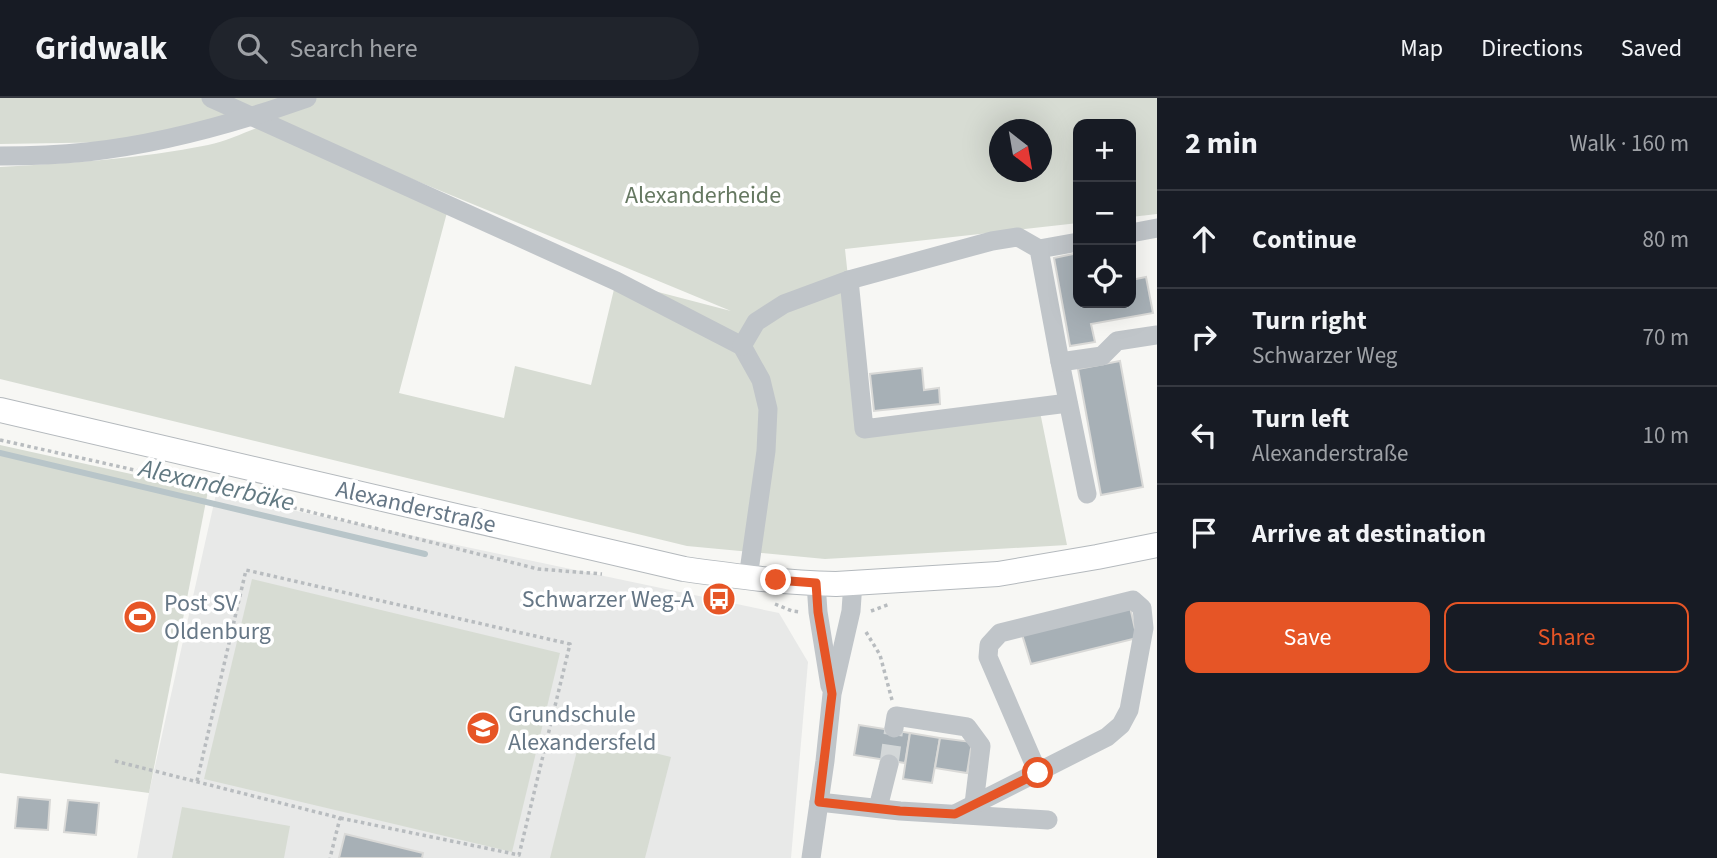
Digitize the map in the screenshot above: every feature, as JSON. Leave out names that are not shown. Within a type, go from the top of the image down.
[{"type":"main road","name":"Alexanderstraße","points":[[0,410],[670,566],[748,578],[835,583],[998,573],[1157,545]]},
{"type":"street","points":[[211,98],[616,281],[742,346],[761,380],[768,409],[766,451],[748,578]]},
{"type":"street","points":[[0,156],[85,152],[144,144],[254,117],[307,98]]},
{"type":"street","points":[[1136,232],[1157,228]]},
{"type":"street","points":[[742,346],[755,322],[784,304],[849,280],[992,241],[1018,237],[1039,249],[1073,243]]},
{"type":"street","points":[[1039,249],[1087,494]]},
{"type":"street","points":[[849,280],[864,429],[1068,403]]},
{"type":"street","points":[[1060,362],[1102,356],[1117,341],[1157,335]]},
{"type":"street","points":[[811,858],[832,694],[851,611],[835,583],[818,612],[832,694]]},
{"type":"street","points":[[955,814],[1038,773],[1107,737],[1121,725],[1129,710],[1144,628],[1142,608],[1133,600],[1000,633],[989,645],[988,657],[1038,773]]},
{"type":"street","points":[[895,722],[967,727],[981,746],[974,804]]},
{"type":"street","points":[[878,808],[889,764]]},
{"type":"street","points":[[819,802],[1048,820]]},
{"type":"path","points":[[0,440],[211,487],[538,569],[613,575]]},
{"type":"path","points":[[115,761],[340,818],[519,855],[570,644],[246,570],[197,781]]},
{"type":"path","points":[[774,603],[792,611],[818,612]]},
{"type":"path","points":[[868,620],[871,611]]},
{"type":"path","points":[[865,630],[880,655],[895,722]]},
{"type":"path","points":[[330,858],[340,818]]},
{"type":"shaded area","name":"Grundschule Alexandersfeld","points":[[216,494],[779,613],[808,662],[791,858],[137,858]]},
{"type":"green space","name":"Alexanderheide","points":[[0,98],[1157,98],[1157,214],[1136,216],[1136,119],[1073,119],[1073,224],[845,249],[864,429],[1039,407],[1067,545],[825,559],[687,546],[0,379],[0,167],[157,154],[215,143],[259,127],[449,205],[399,393],[504,418],[515,366],[591,385],[616,281],[731,311],[250,112],[122,142],[0,144]]},
{"type":"green space","name":"Post SV Oldenburg","points":[[0,445],[208,491],[149,793],[0,773]]},
{"type":"green space","points":[[252,579],[560,653],[512,852],[204,779]]},
{"type":"green space","points":[[581,735],[671,757],[645,858],[550,858]]},
{"type":"green space","points":[[182,807],[290,826],[284,858],[172,858]]},
{"type":"building","points":[[1073,254],[1073,308],[1136,308],[1136,279],[1146,277],[1153,313],[1091,324],[1095,342],[1070,346],[1054,258]]},
{"type":"building","points":[[1120,361],[1143,487],[1101,495],[1078,369]]},
{"type":"building","points":[[922,368],[924,390],[939,388],[940,404],[874,411],[870,374]]},
{"type":"building","points":[[1130,607],[1137,638],[1031,664],[1018,621]]},
{"type":"building","points":[[859,725],[910,733],[905,763],[854,755]]},
{"type":"building","points":[[910,733],[940,738],[932,783],[903,779]]},
{"type":"building","points":[[940,738],[972,742],[967,773],[935,768]]},
{"type":"building","points":[[18,797],[50,800],[48,830],[15,828]]},
{"type":"building","points":[[68,800],[99,803],[96,835],[64,832]]},
{"type":"building","points":[[345,834],[423,853],[422,858],[339,858]]},
{"type":"waterway","name":"Alexanderbäke","points":[[0,453],[425,554]]},
{"type":"tunnel","points":[[889,764],[894,728]]},
{"type":"place","name":"Schwarzer Weg-A","points":[[719,599]]},
{"type":"place","name":"Post SV Oldenburg","points":[[140,617]]},
{"type":"place","name":"Grundschule Alexandersfeld","points":[[483,728]]},
{"type":"route","points":[[776,580],[816,583],[818,612],[832,694],[819,802],[955,814],[1038,773]]}]
